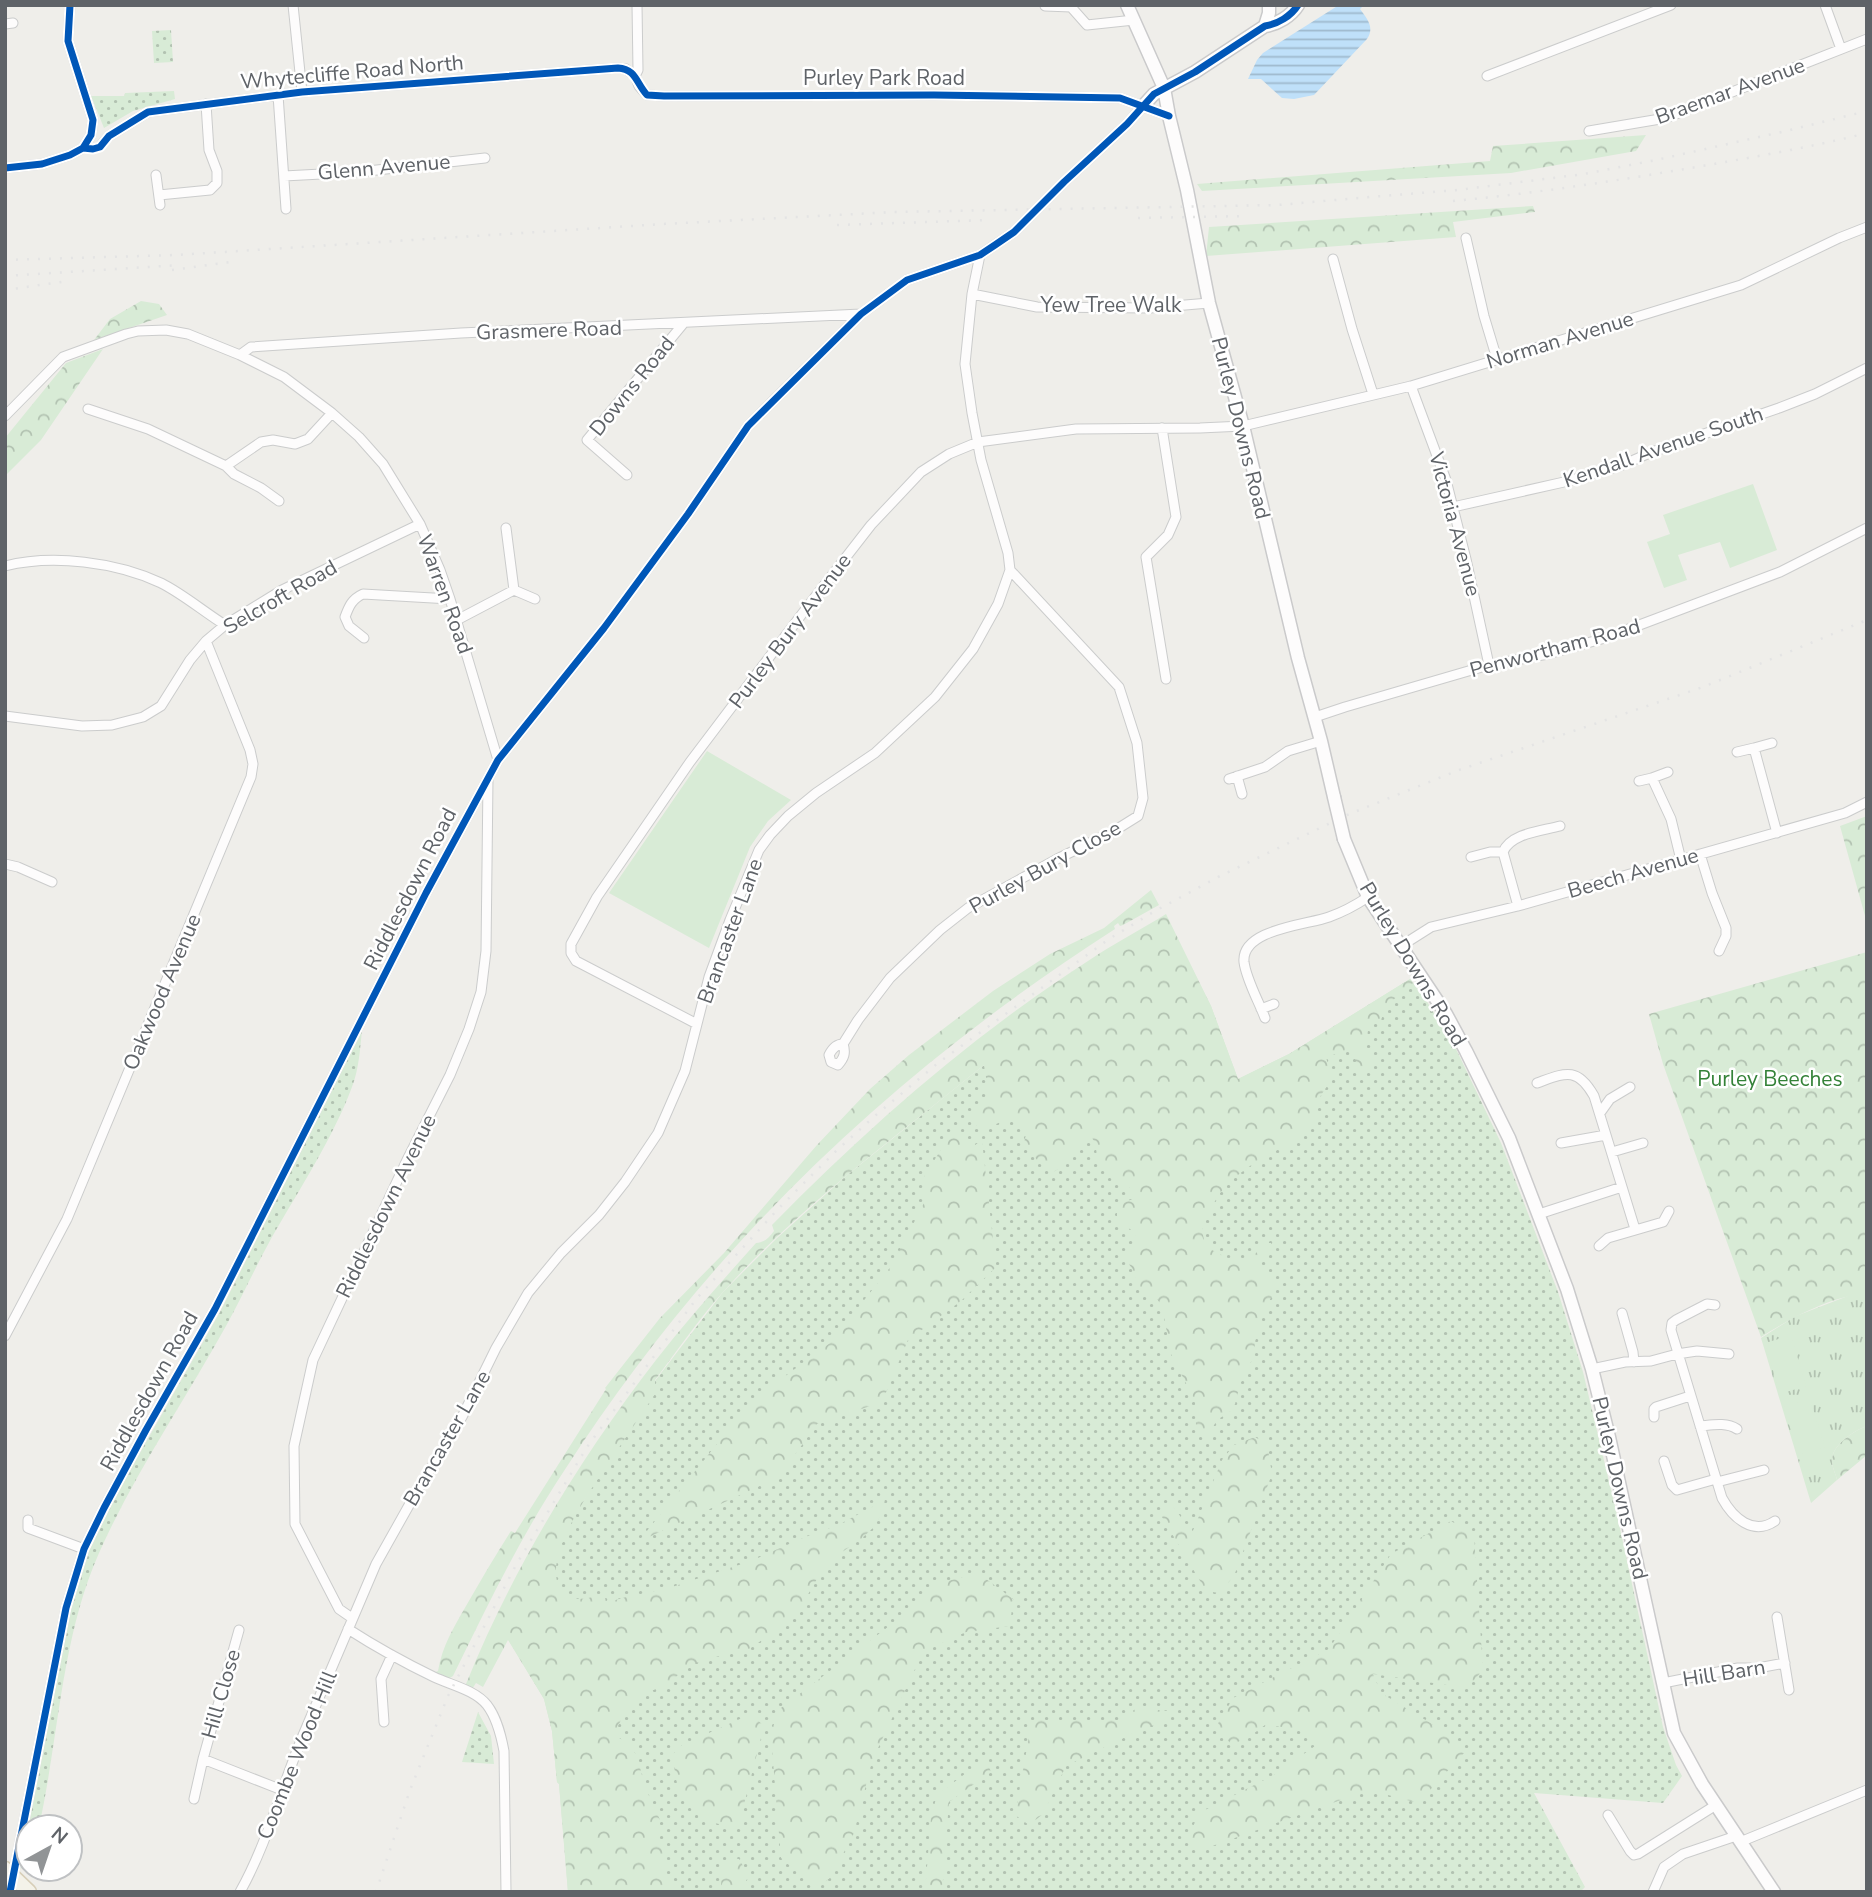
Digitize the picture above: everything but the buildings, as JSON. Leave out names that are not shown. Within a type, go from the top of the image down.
[{"type":"main road","points":[[9,1872],[29,1892]]},
{"type":"street","points":[[5,168],[42,164],[70,155],[83,148],[90,135],[93,120],[68,41],[70,5]]},
{"type":"street","points":[[293,5],[302,92]]},
{"type":"street","points":[[635,76],[638,70],[637,5]]},
{"type":"street","name":"Purley Downs Road","points":[[1127,5],[1164,88],[1209,303],[1243,426],[1344,839],[1368,897],[1446,1014],[1509,1138],[1567,1289],[1592,1369],[1671,1723],[1678,1742],[1716,1805],[1774,1892]]},
{"type":"street","points":[[1265,26],[1269,5]]},
{"type":"street","name":"Riddlesdown Road","points":[[10,1892],[9,1872],[65,1608],[85,1549],[146,1430],[215,1309],[426,893],[498,760],[604,628],[688,514],[748,426],[861,314],[907,280],[980,255],[1014,232],[1127,124],[1154,94],[1195,72],[1265,26],[1275,24],[1294,12],[1298,5]]},
{"type":"street","points":[[1487,76],[1671,5]]},
{"type":"street","points":[[1825,5],[1842,49]]},
{"type":"street","points":[[1045,6],[1071,7],[1087,25],[1134,20]]},
{"type":"street","name":"Braemar Avenue","points":[[1589,131],[1666,118],[1867,39]]},
{"type":"street","name":"Whytecliffe Road North","points":[[102,144],[109,136],[148,112],[206,103],[278,94],[618,68],[635,76]]},
{"type":"street","name":"Purley Park Road","points":[[635,76],[639,86],[647,94],[664,96],[934,95],[1107,98],[1125,99],[1143,106]]},
{"type":"street","points":[[278,94],[286,209]]},
{"type":"street","points":[[156,175],[160,200],[210,190],[217,183],[217,171],[209,150],[206,103]]},
{"type":"street","points":[[1143,106],[1169,116]]},
{"type":"street","name":"Glenn Avenue","points":[[284,176],[359,172],[485,158]]},
{"type":"street","name":"Norman Avenue","points":[[1243,426],[1411,386],[1741,285],[1867,227]]},
{"type":"street","points":[[1466,238],[1497,359]]},
{"type":"street","points":[[980,255],[972,294],[965,363],[978,442],[1008,553],[1010,570]]},
{"type":"street","points":[[1333,258],[1373,394]]},
{"type":"street","name":"Yew Tree Walk","points":[[972,294],[1037,307],[1150,308],[1209,303]]},
{"type":"street","name":"Grasmere Road","points":[[240,355],[251,347],[287,344],[861,314]]},
{"type":"street","name":"Downs Road","points":[[627,475],[587,440],[683,324]]},
{"type":"street","name":"Warren Road","points":[[5,416],[63,357],[127,334],[153,329],[188,334],[284,377],[359,437],[383,464],[421,524],[457,620],[498,760]]},
{"type":"street","name":"Kendall Avenue South","points":[[1453,507],[1564,482],[1620,466],[1815,394],[1867,368]]},
{"type":"street","name":"Victoria Avenue","points":[[1411,386],[1453,507],[1489,665]]},
{"type":"street","points":[[88,409],[148,429],[226,466],[234,474],[261,488],[278,501]]},
{"type":"street","points":[[226,466],[261,442],[273,440],[295,444],[308,439],[332,413]]},
{"type":"street","name":"Purley Bury Avenue","points":[[697,1024],[576,961],[571,953],[572,944],[597,897],[690,762],[871,525],[921,472],[949,454],[978,442],[1076,429],[1243,426]]},
{"type":"street","points":[[1162,428],[1176,517],[1168,535],[1146,557],[1166,679]]},
{"type":"street","name":"Selcroft Road","points":[[5,716],[82,726],[112,725],[143,717],[161,706],[190,660],[206,641],[225,625],[282,590],[421,524]]},
{"type":"street","points":[[506,528],[513,590]]},
{"type":"street","name":"Penwortham Road","points":[[1315,718],[1489,665],[1548,654],[1605,638],[1780,572],[1867,528]]},
{"type":"street","points":[[5,566],[45,560],[129,570],[163,584],[225,625]]},
{"type":"street","name":"Brancaster Lane","points":[[352,1618],[390,1537],[476,1393],[496,1348],[528,1293],[561,1253],[599,1215],[658,1133],[685,1071],[718,951],[751,869],[765,843],[788,816],[816,793],[875,753],[935,696],[973,649],[998,604],[1010,570]]},
{"type":"street","name":"Purley Bury Close","points":[[843,1044],[890,978],[958,915],[1138,816],[1143,798],[1137,743],[1119,687],[1010,570]]},
{"type":"street","points":[[457,620],[513,590],[535,598]]},
{"type":"street","points":[[364,639],[349,626],[345,617],[350,602],[363,594],[450,599]]},
{"type":"street","name":"Oakwood Avenue","points":[[5,1336],[67,1219],[251,777],[253,764],[250,750],[206,641]]},
{"type":"street","points":[[1242,794],[1233,778],[1265,767],[1291,749],[1321,741]]},
{"type":"street","points":[[1738,752],[1772,743]]},
{"type":"street","points":[[1754,748],[1777,833]]},
{"type":"street","points":[[1639,781],[1668,772]]},
{"type":"street","name":"Riddlesdown Avenue","points":[[352,1618],[339,1609],[295,1524],[294,1446],[313,1360],[450,1075],[481,992],[486,951],[488,777]]},
{"type":"street","points":[[1652,778],[1671,819],[1681,860]]},
{"type":"street","name":"Beech Avenue","points":[[1401,946],[1431,927],[1518,906],[1777,833],[1845,813],[1867,802]]},
{"type":"street","points":[[1518,906],[1503,852],[1505,846],[1514,839],[1560,826]]},
{"type":"street","points":[[1471,857],[1493,851],[1503,852]]},
{"type":"street","points":[[1700,855],[1726,928],[1726,936],[1719,951]]},
{"type":"street","points":[[5,864],[52,881]]},
{"type":"street","points":[[1265,1018],[1247,974],[1244,961],[1247,949],[1255,940],[1273,932],[1328,918],[1368,897]]},
{"type":"street","points":[[1261,1009],[1273,1004]]},
{"type":"street","points":[[1537,1083],[1565,1073],[1581,1078],[1588,1085],[1600,1113],[1635,1229]]},
{"type":"street","points":[[1600,1113],[1610,1099],[1630,1087]]},
{"type":"street","points":[[1561,1143],[1606,1135]]},
{"type":"street","points":[[1612,1152],[1643,1143]]},
{"type":"street","points":[[1539,1214],[1622,1187]]},
{"type":"street","points":[[1600,1246],[1608,1238],[1662,1222],[1670,1211]]},
{"type":"street","points":[[1715,1305],[1707,1304],[1672,1323],[1671,1330],[1677,1353],[1722,1498],[1734,1516],[1745,1524],[1760,1528],[1775,1521]]},
{"type":"street","points":[[1622,1314],[1634,1362]]},
{"type":"street","points":[[1592,1369],[1625,1362],[1651,1361],[1677,1353],[1697,1351],[1729,1354]]},
{"type":"street","points":[[1654,1417],[1656,1406],[1690,1396]]},
{"type":"street","points":[[1700,1426],[1719,1424],[1731,1425],[1737,1429]]},
{"type":"street","points":[[1664,1461],[1672,1485],[1677,1490],[1764,1471]]},
{"type":"street","points":[[28,1527],[85,1549]]},
{"type":"street","name":"Hill Barn","points":[[1777,1617],[1790,1690]]},
{"type":"street","name":"Coombe Wood Hill","points":[[240,1892],[266,1834],[296,1750],[352,1618]]},
{"type":"street","points":[[348,1629],[392,1655],[473,1694],[486,1704],[500,1734],[503,1751],[506,1892]]},
{"type":"street","name":"Hill Close","points":[[194,1799],[239,1630]]},
{"type":"street","points":[[384,1722],[381,1679],[392,1655]]},
{"type":"street","name":"Hill Barn","points":[[1662,1684],[1738,1668],[1759,1668],[1785,1663]]},
{"type":"street","name":"Hill Close","points":[[203,1759],[282,1790]]},
{"type":"street","points":[[1653,1892],[1663,1868],[1684,1854],[1738,1839],[1867,1790]]},
{"type":"street","points":[[1608,1815],[1634,1855],[1716,1805]]},
{"type":"green space","points":[[171,30],[173,62],[154,63],[152,31]]},
{"type":"green space","points":[[174,91],[175,99],[133,111],[104,128],[91,96],[124,96],[125,93]]},
{"type":"green space","points":[[1646,135],[1636,151],[1511,173],[1202,191],[1197,184],[1490,161],[1493,146]]},
{"type":"green space","points":[[1533,206],[1535,212],[1453,222],[1456,237],[1206,256],[1209,227]]},
{"type":"green space","points":[[141,301],[159,304],[167,315],[94,340],[110,319]]},
{"type":"green space","points":[[103,349],[41,440],[5,476],[5,438],[66,363]]},
{"type":"green space","points":[[1753,484],[1777,550],[1730,568],[1720,542],[1678,555],[1687,580],[1664,588],[1647,542],[1670,534],[1663,515]]},
{"type":"green space","points":[[707,751],[791,800],[768,821],[750,847],[709,948],[609,893]]},
{"type":"green space","points":[[1867,816],[1867,923],[1840,826]]},
{"type":"green space","points":[[1151,890],[1159,905],[1123,925],[1118,923],[1114,926],[1115,929],[1033,984],[955,1043],[880,1105],[810,1170],[743,1239],[679,1312],[620,1389],[564,1471],[519,1546],[453,1676],[448,1679],[433,1673],[438,1671],[449,1637],[494,1559],[511,1531],[515,1533],[605,1388],[660,1318],[724,1253],[817,1145],[870,1089],[909,1055],[993,991],[1050,954],[1104,928]]},
{"type":"green space","points":[[1166,914],[1211,1006],[1238,1079],[1289,1054],[1410,979],[1413,983],[1389,1005],[1380,1024],[1369,1022],[1365,1054],[1376,1056],[1371,1070],[1360,1076],[1353,1049],[1326,1057],[1332,1079],[1321,1095],[1314,1123],[1292,1144],[1265,1155],[1231,1180],[1206,1216],[1202,1231],[1205,1244],[1233,1261],[1244,1261],[1252,1257],[1266,1243],[1271,1243],[1272,1246],[1259,1269],[1273,1278],[1275,1290],[1262,1315],[1254,1356],[1240,1384],[1231,1411],[1217,1420],[1209,1434],[1205,1434],[1196,1425],[1195,1401],[1171,1354],[1162,1306],[1157,1299],[1139,1289],[1134,1272],[1127,1261],[1135,1246],[1136,1236],[1117,1220],[1117,1207],[1133,1199],[1134,1191],[1119,1185],[1112,1175],[1099,1165],[1096,1144],[1092,1138],[1087,1138],[1062,1167],[1053,1172],[1040,1164],[1024,1143],[1026,1134],[1016,1124],[1007,1121],[985,1130],[977,1126],[973,1117],[984,1104],[988,1094],[984,1065],[816,1202],[752,1261],[723,1292],[655,1380],[655,1394],[572,1522],[558,1557],[556,1573],[559,1586],[573,1598],[584,1599],[601,1595],[605,1597],[606,1603],[669,1588],[751,1561],[838,1525],[885,1500],[874,1527],[829,1561],[802,1605],[786,1624],[749,1649],[703,1660],[687,1667],[669,1683],[643,1695],[623,1716],[616,1736],[629,1744],[637,1756],[645,1787],[660,1820],[659,1837],[664,1850],[664,1868],[680,1892],[568,1892],[559,1784],[552,1731],[544,1699],[508,1640],[483,1687],[476,1683],[472,1689],[466,1686],[505,1598],[550,1515],[601,1436],[656,1360],[756,1243],[770,1236],[774,1231],[772,1225],[808,1189],[884,1118],[963,1051],[1045,990]]},
{"type":"green space","points":[[1171,927],[1211,1006],[1238,1079],[1289,1054],[1410,979],[1456,1049],[1501,1143],[1558,1292],[1583,1372],[1663,1727],[1682,1776],[1663,1803],[1534,1793],[1585,1887],[1580,1892],[568,1892],[552,1731],[544,1699],[508,1639],[523,1602],[655,1381],[723,1292],[777,1238],[846,1176],[984,1065]]},
{"type":"green space","name":"Purley Beeches","points":[[1867,952],[1867,1294],[1826,1303],[1761,1337],[1663,1064],[1649,1014]]},
{"type":"green space","points":[[362,1030],[354,1080],[335,1125],[226,1326],[143,1466],[99,1553],[76,1619],[42,1813],[31,1813],[70,1609],[88,1550],[108,1509],[220,1312]]},
{"type":"green space","points":[[954,1128],[971,1148],[982,1140],[996,1267],[961,1301],[908,1340],[882,1402],[817,1424],[779,1477],[638,1542],[725,1434],[769,1388],[830,1343],[892,1265],[925,1201],[924,1177]]},
{"type":"green space","points":[[1853,1294],[1867,1294],[1867,1426],[1849,1435],[1839,1445],[1832,1457],[1837,1480],[1811,1503],[1761,1338],[1796,1316]]},
{"type":"green space","points":[[1791,1335],[1806,1386],[1780,1394],[1765,1343]]},
{"type":"green space","points":[[1810,1399],[1825,1447],[1798,1455],[1784,1407]]},
{"type":"green space","points":[[1867,1426],[1867,1455],[1837,1480],[1832,1463],[1835,1451],[1849,1435]]},
{"type":"green space","points":[[1255,1437],[1267,1444],[1272,1474],[1234,1576],[1219,1593],[1206,1591],[1162,1517],[1163,1506],[1173,1506],[1192,1533],[1222,1460],[1234,1445]]},
{"type":"green space","points":[[1451,1521],[1474,1535],[1483,1670],[1467,1688],[1373,1674],[1381,1693],[1447,1733],[1464,1753],[1418,1803],[1369,1790],[1201,1850],[1188,1838],[1199,1813],[1274,1775],[1315,1746],[1306,1730],[1265,1725],[1232,1745],[1216,1727],[1233,1698],[1329,1649],[1391,1554]]},
{"type":"green space","points":[[978,1573],[1013,1599],[1010,1626],[966,1632],[923,1652],[872,1761],[854,1833],[831,1877],[817,1889],[781,1858],[771,1737],[777,1711],[909,1611],[936,1584]]},
{"type":"green space","points":[[1137,1708],[1168,1711],[1168,1721],[1144,1728],[1066,1766],[1043,1814],[1029,1825],[1015,1815],[1030,1731],[1039,1720],[1119,1720]]},
{"type":"green space","points":[[478,1712],[491,1736],[494,1764],[462,1762]]},
{"type":"green space","points":[[751,1714],[764,1726],[738,1828],[700,1820],[692,1802],[678,1789],[672,1755],[682,1745]]},
{"type":"green space","points":[[978,1764],[988,1764],[991,1772],[949,1802],[942,1892],[925,1892],[931,1817],[937,1795]]},
{"type":"green space","points":[[728,1857],[739,1859],[749,1876],[739,1892],[729,1892],[721,1887],[722,1868]]},
{"type":"water","points":[[1339,5],[1364,5],[1360,9],[1369,23],[1369,35],[1314,95],[1294,99],[1282,98],[1261,79],[1248,79],[1263,53]]},
{"type":"railway","points":[[5,260],[176,255],[894,212],[1278,205],[1458,190],[1584,174],[1867,111]]},
{"type":"railway","points":[[1453,201],[1649,175],[1791,150],[1867,133]]},
{"type":"railway","points":[[1138,218],[1247,216]]},
{"type":"railway","points":[[837,225],[988,220]]},
{"type":"railway","points":[[172,270],[231,262]]},
{"type":"railway","points":[[5,276],[180,265]]},
{"type":"railway","points":[[5,290],[68,281]]},
{"type":"railway","points":[[376,1892],[410,1790],[448,1696],[516,1565],[587,1447],[697,1298],[778,1209],[876,1115],[938,1063],[1109,939],[1220,876],[1347,815],[1459,770],[1703,687],[1867,620]]},
{"type":"cycle path","points":[[5,168],[42,164],[70,155],[83,148],[91,135],[93,120],[68,41],[70,5]]},
{"type":"cycle path","points":[[10,1892],[66,1608],[84,1549],[146,1430],[215,1309],[426,893],[498,760],[604,628],[688,514],[748,426],[861,314],[907,280],[980,255],[1014,232],[1127,124],[1154,94],[1195,72],[1265,26],[1284,19],[1298,5]]},
{"type":"cycle path","points":[[83,148],[100,147],[109,136],[148,112],[302,92],[618,68],[629,71],[647,95],[1120,98],[1169,116]]}]
